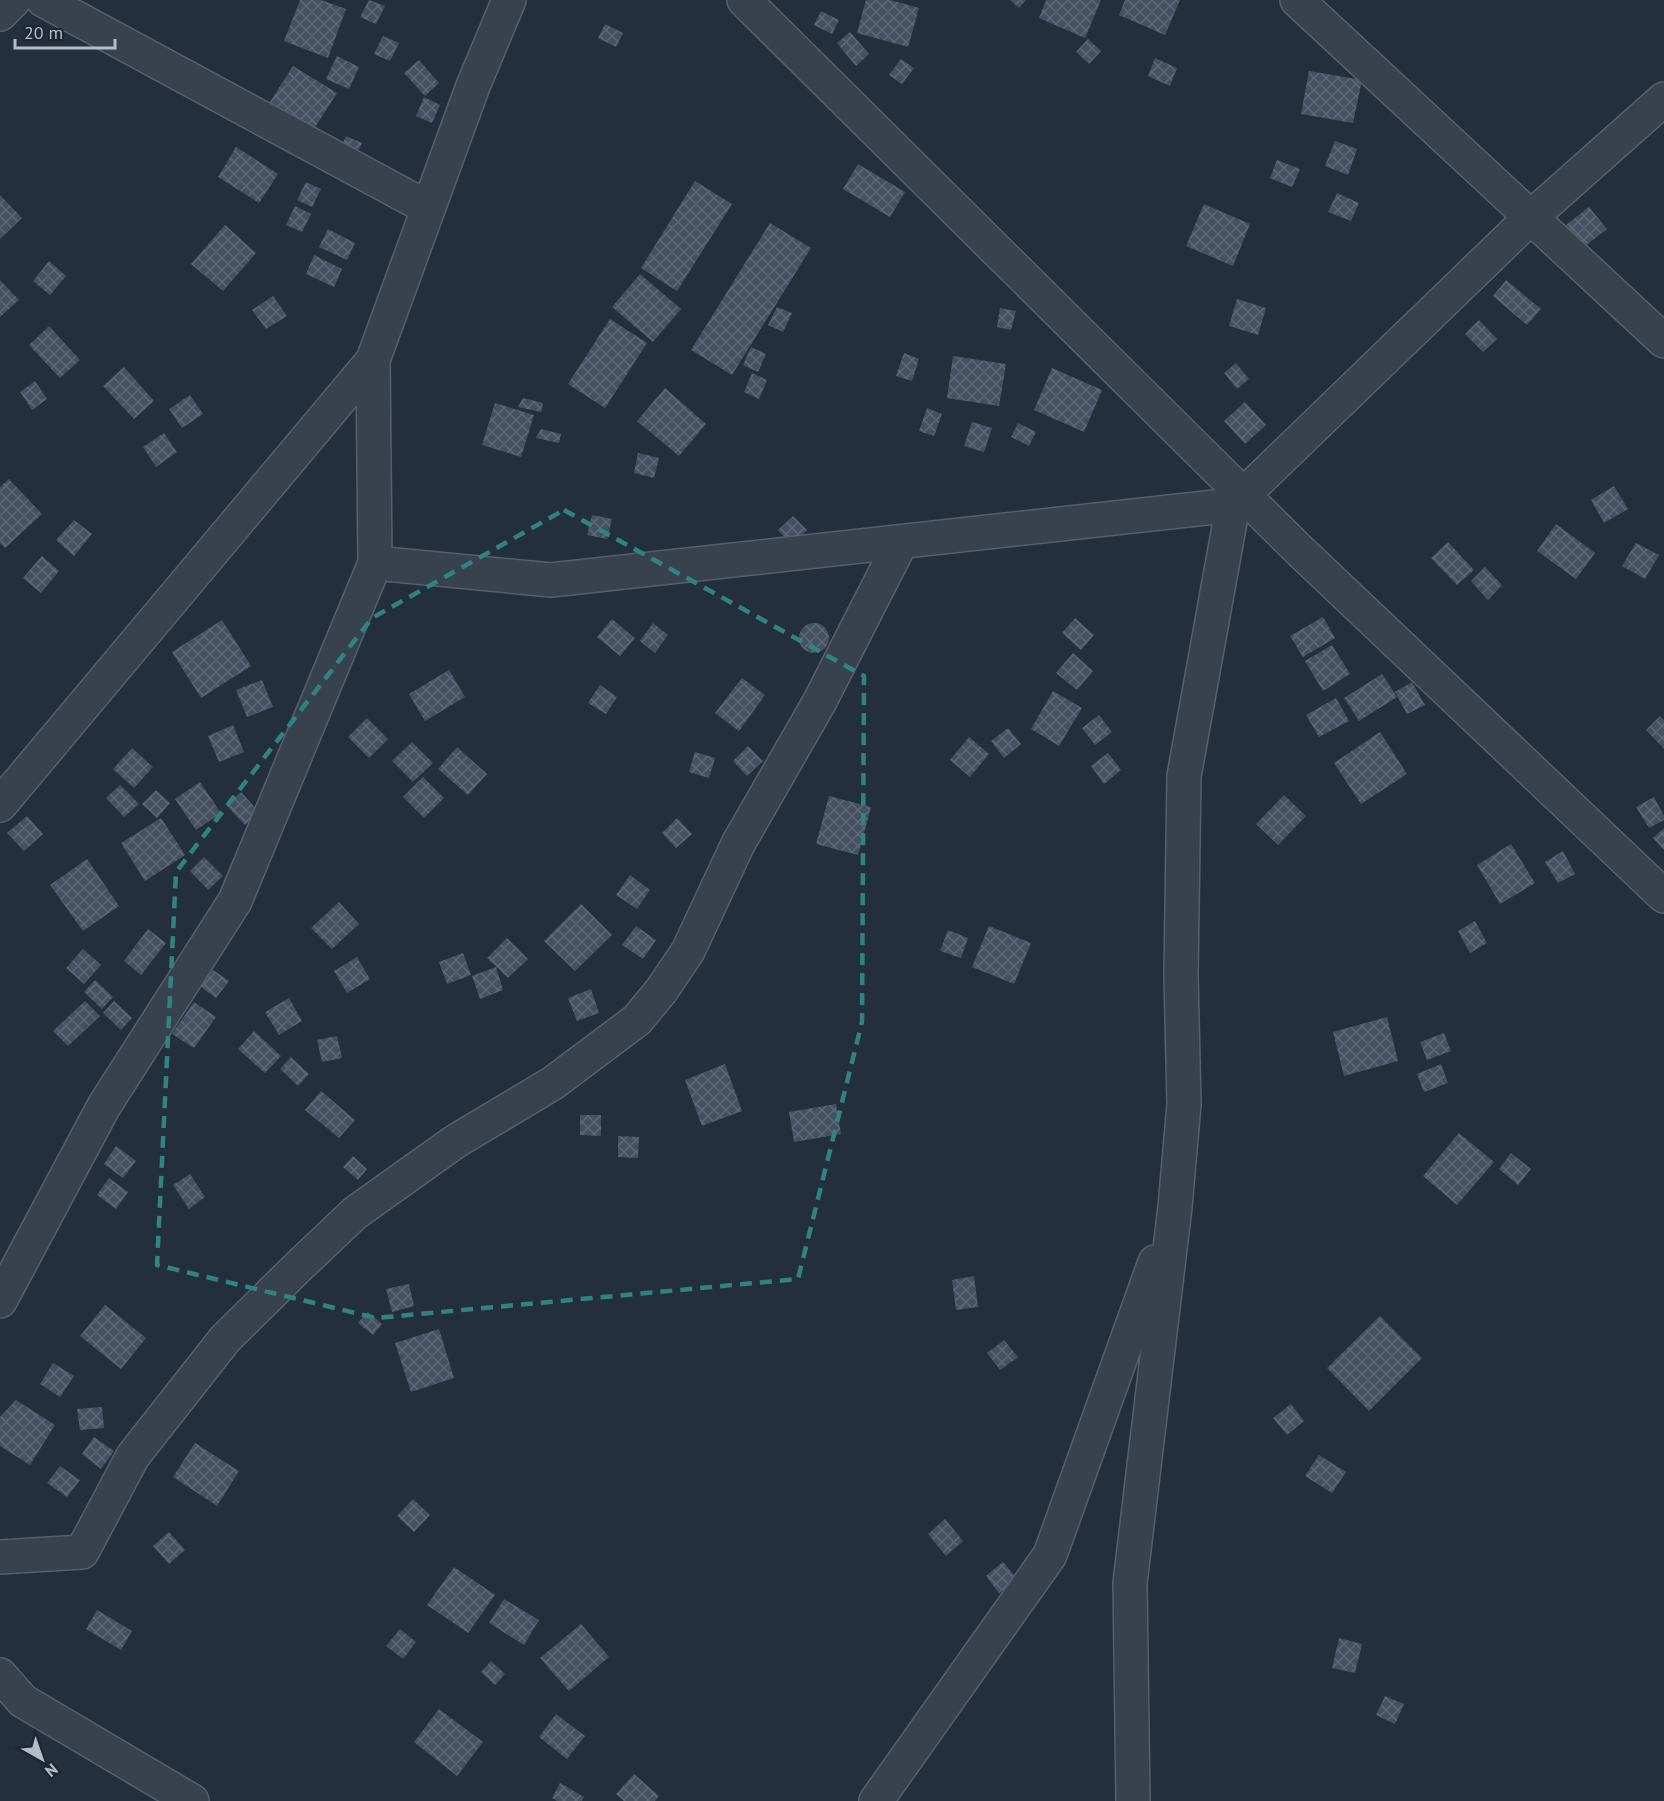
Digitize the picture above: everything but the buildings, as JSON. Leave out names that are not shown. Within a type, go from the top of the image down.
[{"type":"street","points":[[0,14],[14,0]]},
{"type":"street","points":[[43,0],[428,208]]},
{"type":"street","points":[[0,806],[373,360],[473,86],[509,0]]},
{"type":"street","points":[[744,0],[1238,500],[1297,548],[1664,896]]},
{"type":"street","points":[[1297,0],[1664,341]]},
{"type":"street","points":[[1132,1801],[1130,1583],[1184,1104],[1181,974],[1184,776],[1238,500],[1531,217],[1664,99]]},
{"type":"street","points":[[0,1300],[104,1106],[235,901],[375,563],[373,360]]},
{"type":"street","points":[[375,563],[551,580],[901,542],[1238,500]]},
{"type":"street","points":[[0,1557],[82,1552],[133,1456],[225,1339],[355,1213],[456,1141],[553,1083],[637,1020],[661,991],[688,951],[738,844],[820,701],[901,542]]},
{"type":"street","points":[[876,1801],[1050,1555],[1174,1207]]},
{"type":"street","points":[[0,1675],[23,1701],[192,1801]]},
{"type":"highlighted area","points":[[564,510],[864,676],[862,1022],[798,1279],[376,1318],[157,1265],[176,872],[372,618]]}]
